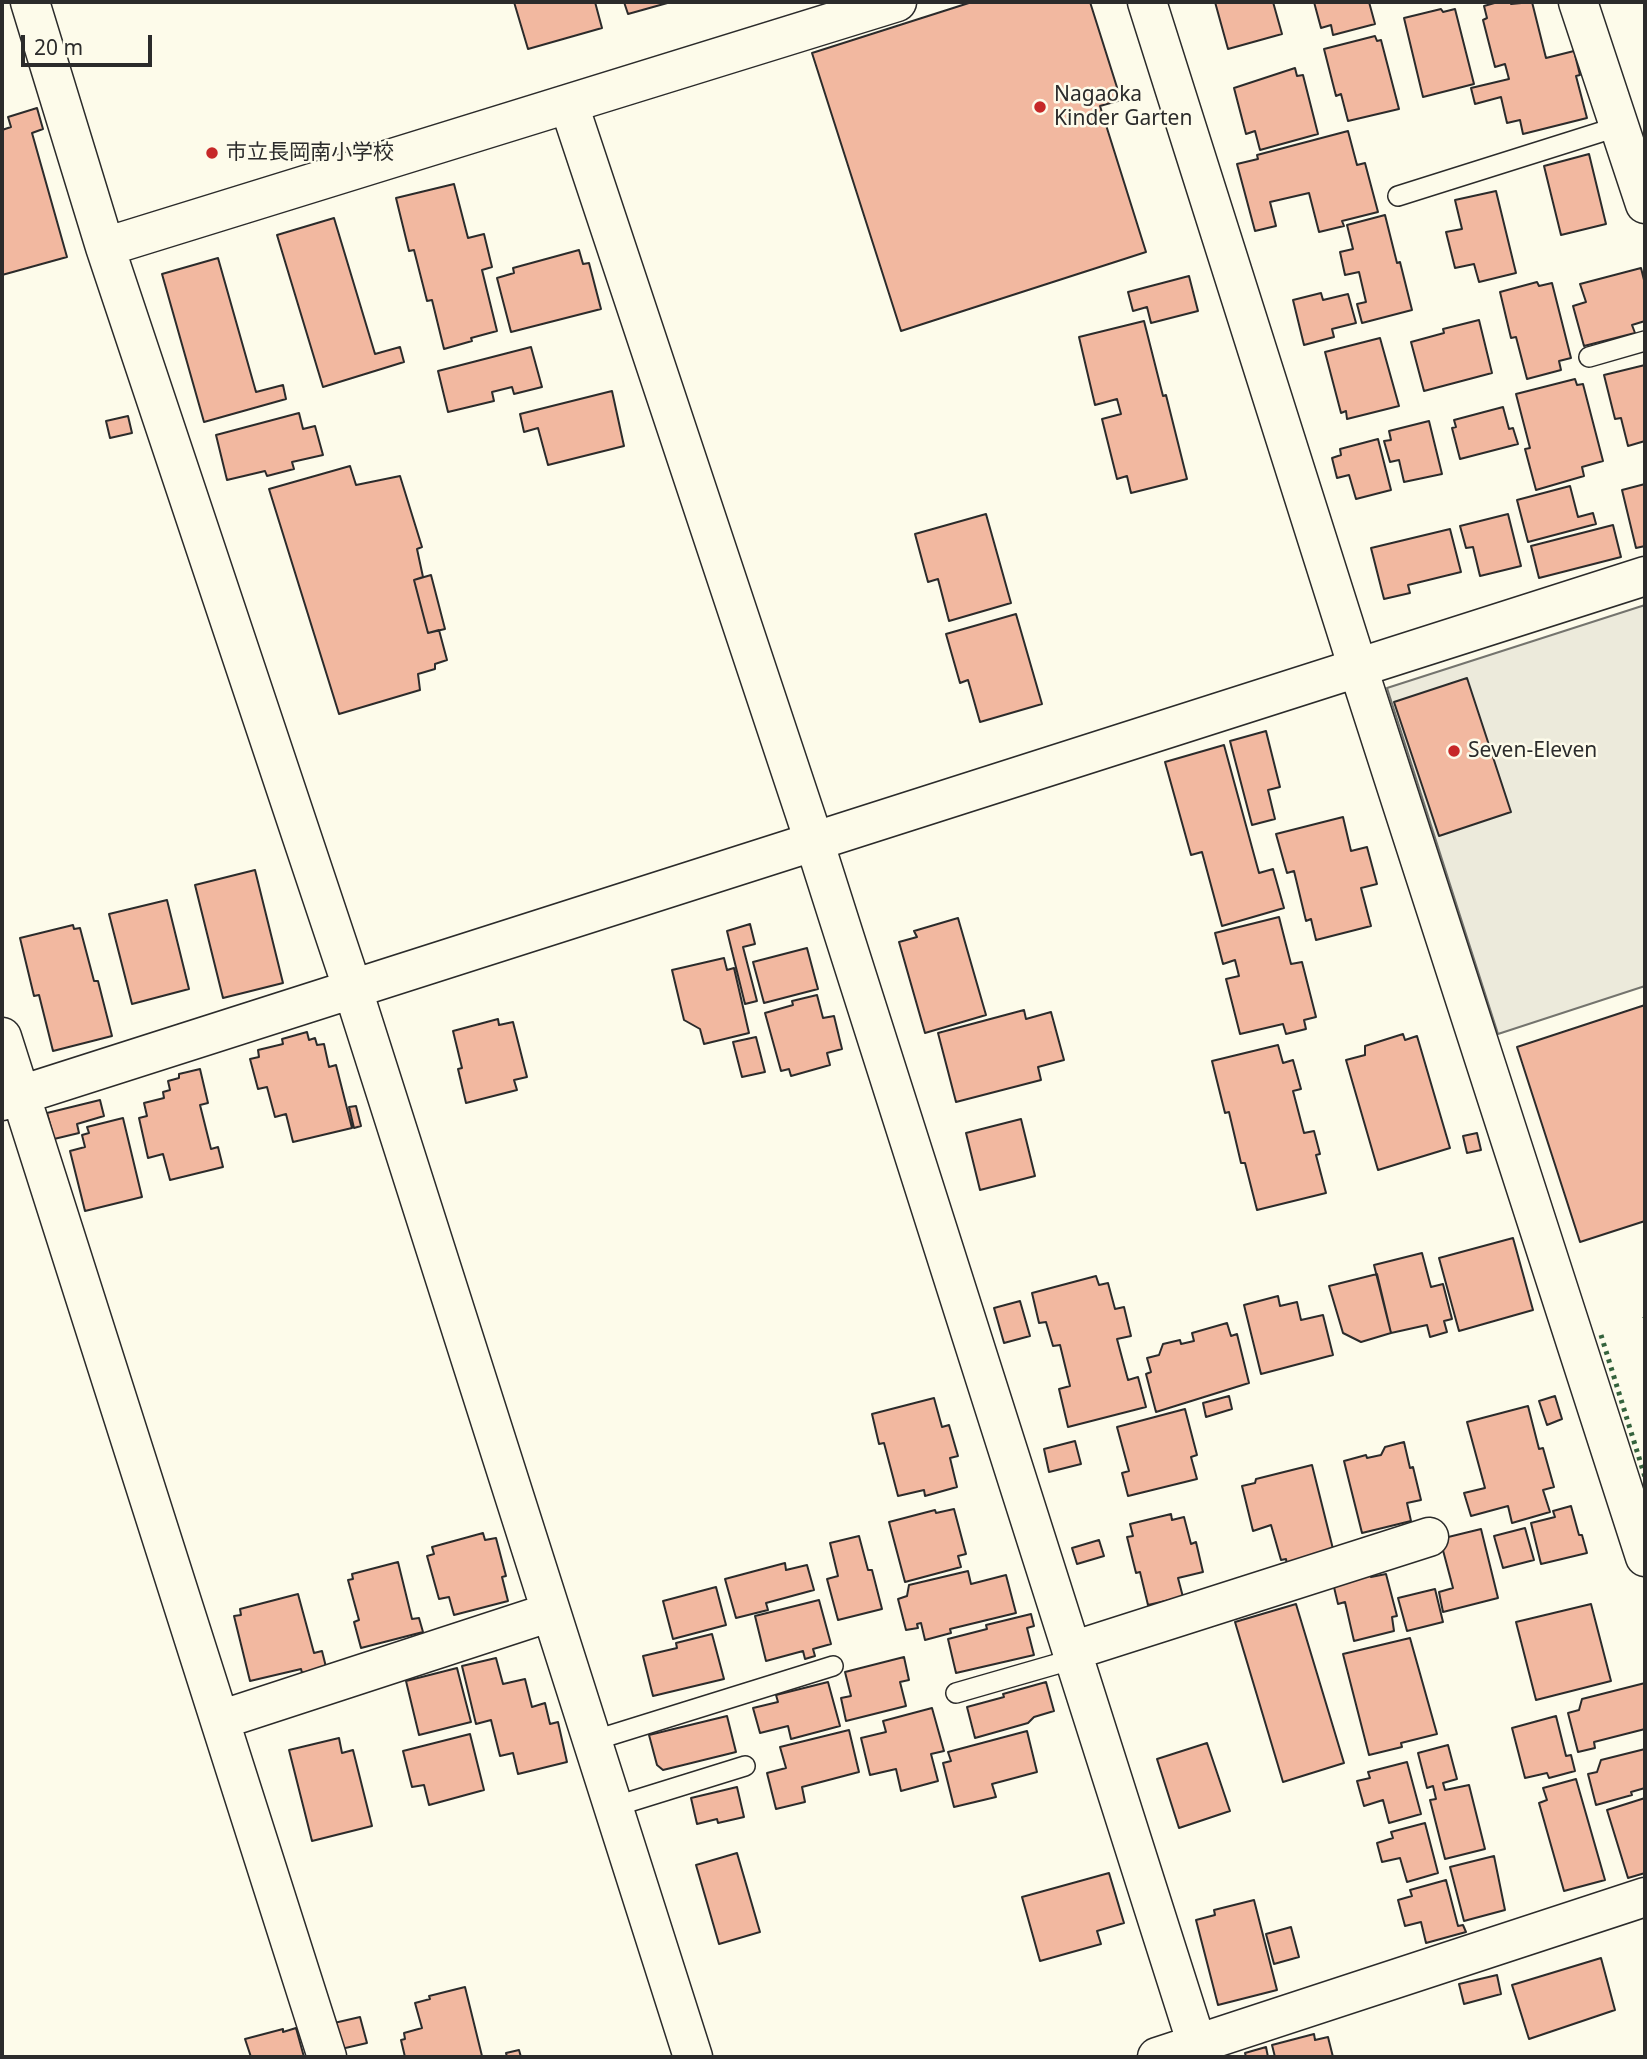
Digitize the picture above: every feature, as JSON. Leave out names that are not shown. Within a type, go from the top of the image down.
[{"type":"street","points":[[30,2],[105,247],[353,990],[693,2057]]},
{"type":"street","points":[[105,247],[897,2]]},
{"type":"street","points":[[1147,2],[1358,668],[1645,1557]]},
{"type":"street","points":[[1578,2],[1645,204]]},
{"type":"street","points":[[569,104],[814,841],[1199,2051]]},
{"type":"street","points":[[11,1098],[1645,576]]},
{"type":"street","points":[[2,1037],[11,1098],[220,1720],[327,2057]]},
{"type":"street","points":[[1073,1655],[1429,1537]]},
{"type":"street","points":[[220,1720],[551,1612]]},
{"type":"street","points":[[1157,2057],[1199,2051],[1645,1897]]},
{"type":"lane","points":[[1398,196],[1620,127]]},
{"type":"lane","points":[[1589,357],[1645,341]]},
{"type":"lane","points":[[956,1692],[1073,1655]]},
{"type":"lane","points":[[592,1741],[834,1666]]},
{"type":"lane","points":[[613,1807],[745,1766]]},
{"type":"shaded area","points":[[1645,605],[1645,986],[1498,1034],[1387,688]]},
{"type":"building","points":[[514,2],[595,2],[602,28],[528,49]]},
{"type":"building","points":[[624,2],[671,2],[628,14]]},
{"type":"building","points":[[972,2],[1090,2],[1121,100],[1100,106],[1146,252],[901,331],[812,53]]},
{"type":"building","points":[[1215,2],[1273,2],[1282,34],[1228,49]]},
{"type":"building","points":[[1314,2],[1369,2],[1375,24],[1333,35],[1331,25],[1321,28]]},
{"type":"building","points":[[1498,2],[1532,2],[1546,58],[1574,51],[1580,75],[1576,76],[1587,118],[1523,134],[1520,120],[1507,123],[1501,97],[1475,104],[1471,88],[1509,79],[1505,64],[1495,67],[1483,20],[1487,18],[1484,6]]},
{"type":"building","points":[[1441,9],[1443,12],[1455,9],[1474,84],[1423,97],[1404,18]]},
{"type":"building","points":[[1375,36],[1377,41],[1381,40],[1399,109],[1348,121],[1341,94],[1336,96],[1324,49]]},
{"type":"building","points":[[1295,68],[1297,76],[1303,75],[1318,134],[1260,150],[1255,131],[1246,134],[1234,88]]},
{"type":"building","points":[[37,108],[43,129],[32,133],[67,257],[2,275],[2,130],[11,127],[8,117]]},
{"type":"building","points":[[1348,131],[1357,165],[1365,163],[1378,212],[1342,221],[1344,226],[1319,232],[1309,193],[1270,202],[1276,226],[1255,231],[1237,164],[1258,159],[1257,155]]},
{"type":"building","points":[[1589,154],[1606,224],[1561,235],[1544,166]]},
{"type":"building","points":[[454,184],[468,238],[484,234],[492,267],[482,270],[497,331],[444,349],[432,300],[427,301],[414,250],[409,251],[396,198]]},
{"type":"building","points":[[1496,191],[1516,273],[1479,282],[1474,264],[1455,268],[1446,232],[1462,229],[1455,200]]},
{"type":"building","points":[[1385,215],[1412,310],[1362,323],[1357,304],[1366,302],[1359,272],[1345,275],[1340,252],[1353,249],[1347,225]]},
{"type":"building","points":[[334,218],[375,354],[400,347],[404,362],[323,387],[277,235]]},
{"type":"building","points":[[579,250],[583,264],[589,263],[601,309],[511,332],[497,278],[514,273],[513,268]]},
{"type":"building","points":[[218,258],[256,392],[283,385],[286,399],[204,422],[162,274]]},
{"type":"building","points":[[1641,268],[1645,284],[1645,321],[1632,325],[1635,333],[1584,346],[1573,306],[1586,302],[1580,284]]},
{"type":"building","points":[[1189,276],[1198,311],[1151,323],[1147,307],[1133,311],[1128,292]]},
{"type":"building","points":[[1537,282],[1539,286],[1552,283],[1571,358],[1559,361],[1561,370],[1527,379],[1516,337],[1511,338],[1500,292]]},
{"type":"building","points":[[1321,293],[1323,300],[1348,294],[1356,323],[1332,329],[1334,337],[1304,345],[1293,300]]},
{"type":"building","points":[[1479,320],[1492,373],[1424,391],[1411,342],[1444,333],[1443,329]]},
{"type":"building","points":[[1144,321],[1187,479],[1131,493],[1127,476],[1117,479],[1102,419],[1121,414],[1117,399],[1095,405],[1079,337]]},
{"type":"building","points":[[1380,338],[1399,406],[1347,419],[1346,411],[1341,413],[1325,352]]},
{"type":"building","points":[[531,347],[542,387],[514,394],[512,387],[492,392],[494,401],[448,412],[438,371]]},
{"type":"building","points":[[1645,365],[1645,441],[1628,446],[1621,418],[1615,419],[1604,375]]},
{"type":"building","points":[[1575,379],[1577,385],[1583,384],[1603,461],[1582,467],[1584,476],[1536,490],[1525,449],[1530,448],[1516,394]]},
{"type":"building","points":[[612,391],[624,446],[548,465],[538,428],[524,432],[520,414]]},
{"type":"building","points":[[1503,407],[1509,429],[1513,428],[1518,444],[1460,459],[1452,428],[1456,427],[1454,420]]},
{"type":"building","points":[[299,413],[303,429],[315,426],[323,455],[292,462],[294,469],[267,476],[265,471],[227,480],[216,435]]},
{"type":"building","points":[[128,416],[132,433],[110,438],[106,421]]},
{"type":"building","points":[[1429,421],[1442,474],[1404,482],[1399,460],[1390,462],[1384,441],[1391,440],[1389,431]]},
{"type":"building","points":[[1378,439],[1391,490],[1356,499],[1349,475],[1337,478],[1332,458],[1341,455],[1340,449]]},
{"type":"building","points":[[350,466],[356,485],[400,476],[422,547],[417,549],[423,577],[414,580],[428,633],[439,630],[447,660],[435,664],[435,669],[418,674],[420,690],[339,714],[269,489]]},
{"type":"building","points":[[1645,484],[1645,546],[1636,548],[1622,490]]},
{"type":"building","points":[[1570,486],[1578,517],[1593,513],[1596,524],[1528,542],[1517,500]]},
{"type":"building","points":[[986,514],[1011,603],[949,621],[938,579],[928,582],[915,534]]},
{"type":"building","points":[[1508,514],[1521,566],[1480,576],[1473,547],[1466,548],[1460,526]]},
{"type":"building","points":[[1613,525],[1621,557],[1539,578],[1531,546]]},
{"type":"building","points":[[1450,529],[1461,572],[1408,585],[1410,593],[1384,599],[1371,548]]},
{"type":"building","points":[[431,575],[445,629],[428,633],[414,580]]},
{"type":"building","points":[[1016,614],[1042,704],[980,722],[968,680],[960,683],[946,634]]},
{"type":"building","points":[[1467,678],[1511,812],[1439,836],[1394,702]]},
{"type":"building","points":[[1266,731],[1280,787],[1268,790],[1275,819],[1252,825],[1230,741]]},
{"type":"building","points":[[1224,745],[1259,873],[1273,869],[1284,908],[1222,926],[1202,852],[1191,855],[1165,762]]},
{"type":"building","points":[[1343,817],[1351,851],[1367,847],[1377,884],[1361,888],[1371,926],[1316,940],[1311,919],[1306,921],[1294,871],[1287,873],[1276,834]]},
{"type":"building","points":[[255,870],[283,983],[223,998],[195,885]]},
{"type":"building","points":[[167,900],[189,989],[132,1004],[109,914]]},
{"type":"building","points":[[1279,917],[1291,964],[1302,962],[1316,1017],[1304,1020],[1306,1029],[1286,1034],[1283,1024],[1240,1034],[1226,979],[1239,976],[1235,960],[1223,964],[1215,933]]},
{"type":"building","points":[[958,918],[986,1015],[925,1033],[899,942],[917,937],[914,931]]},
{"type":"building","points":[[750,924],[755,944],[743,947],[757,1001],[745,1004],[727,931]]},
{"type":"building","points":[[73,925],[74,929],[80,928],[94,981],[98,981],[112,1036],[53,1051],[39,995],[34,996],[20,938]]},
{"type":"building","points":[[807,948],[818,989],[764,1003],[753,962]]},
{"type":"building","points":[[724,958],[727,970],[734,968],[749,1033],[704,1044],[700,1029],[684,1020],[672,970]]},
{"type":"building","points":[[817,995],[823,1018],[834,1016],[842,1049],[827,1053],[830,1065],[791,1076],[789,1069],[781,1071],[765,1013],[793,1005],[792,1001]]},
{"type":"building","points":[[1645,1005],[1645,1221],[1580,1242],[1517,1047]]},
{"type":"building","points":[[1024,1010],[1026,1019],[1051,1012],[1064,1060],[1038,1067],[1041,1080],[956,1102],[938,1033]]},
{"type":"building","points":[[498,1019],[499,1025],[513,1022],[527,1077],[514,1080],[517,1090],[466,1103],[458,1069],[462,1068],[453,1031]]},
{"type":"building","points":[[307,1032],[309,1040],[315,1038],[317,1045],[324,1044],[329,1067],[336,1065],[352,1128],[293,1142],[286,1114],[275,1117],[267,1087],[258,1089],[250,1059],[259,1057],[258,1050],[283,1044],[282,1039]]},
{"type":"building","points":[[1403,1034],[1405,1040],[1417,1036],[1450,1148],[1378,1170],[1346,1060],[1365,1055],[1365,1046]]},
{"type":"building","points":[[756,1037],[765,1072],[742,1077],[733,1042]]},
{"type":"building","points":[[1278,1045],[1283,1063],[1293,1060],[1301,1089],[1293,1091],[1304,1133],[1314,1131],[1320,1154],[1316,1155],[1326,1193],[1257,1210],[1245,1163],[1241,1163],[1229,1112],[1225,1113],[1212,1061]]},
{"type":"building","points":[[200,1069],[208,1103],[200,1105],[211,1149],[218,1147],[223,1167],[170,1180],[163,1154],[148,1158],[139,1118],[147,1116],[144,1103],[164,1098],[163,1092],[170,1090],[168,1081],[179,1078],[179,1074]]},
{"type":"building","points":[[100,1100],[104,1116],[77,1124],[79,1133],[54,1139],[47,1113]]},
{"type":"building","points":[[356,1106],[361,1126],[354,1128],[349,1107]]},
{"type":"building","points":[[123,1118],[142,1197],[85,1211],[70,1151],[85,1147],[82,1135],[89,1133],[87,1127]]},
{"type":"building","points":[[1021,1119],[1035,1176],[980,1190],[966,1133]]},
{"type":"building","points":[[1477,1133],[1481,1150],[1467,1153],[1463,1136]]},
{"type":"building","points":[[1513,1238],[1533,1310],[1459,1331],[1439,1258]]},
{"type":"building","points":[[1422,1253],[1431,1287],[1443,1284],[1452,1319],[1444,1321],[1447,1332],[1430,1337],[1427,1325],[1391,1333],[1374,1265]]},
{"type":"building","points":[[1377,1274],[1391,1333],[1361,1342],[1343,1333],[1329,1286]]},
{"type":"building","points":[[1096,1276],[1099,1285],[1108,1283],[1115,1309],[1124,1307],[1131,1336],[1117,1339],[1128,1380],[1138,1377],[1146,1407],[1068,1427],[1059,1389],[1070,1386],[1060,1345],[1053,1346],[1046,1322],[1039,1323],[1032,1293]]},
{"type":"building","points":[[1278,1296],[1280,1306],[1297,1302],[1301,1320],[1323,1315],[1333,1355],[1261,1374],[1244,1305]]},
{"type":"building","points":[[1020,1301],[1030,1336],[1004,1343],[994,1308]]},
{"type":"building","points":[[1227,1323],[1231,1336],[1237,1334],[1249,1383],[1156,1412],[1146,1374],[1151,1372],[1147,1358],[1159,1355],[1163,1344],[1180,1340],[1181,1344],[1194,1341],[1192,1333]]},
{"type":"building","points":[[1229,1396],[1232,1409],[1206,1417],[1203,1403]]},
{"type":"building","points":[[1555,1396],[1562,1419],[1547,1425],[1539,1401]]},
{"type":"building","points":[[934,1398],[942,1427],[949,1425],[958,1456],[950,1458],[957,1487],[925,1496],[924,1490],[898,1496],[884,1443],[879,1444],[872,1414]]},
{"type":"building","points":[[1528,1406],[1539,1449],[1543,1448],[1554,1487],[1543,1490],[1550,1512],[1512,1523],[1508,1506],[1471,1516],[1464,1493],[1485,1488],[1467,1422]]},
{"type":"building","points":[[1185,1409],[1197,1455],[1191,1457],[1197,1479],[1128,1496],[1122,1473],[1129,1471],[1117,1427]]},
{"type":"building","points":[[1075,1441],[1081,1464],[1049,1472],[1044,1449]]},
{"type":"building","points":[[1404,1442],[1421,1500],[1407,1503],[1411,1521],[1362,1533],[1344,1461],[1366,1455],[1367,1458],[1381,1455],[1385,1447]]},
{"type":"building","points":[[1312,1465],[1334,1553],[1287,1565],[1286,1559],[1281,1560],[1271,1525],[1253,1531],[1242,1486],[1255,1483],[1256,1479]]},
{"type":"building","points":[[1571,1506],[1587,1553],[1541,1564],[1531,1523],[1555,1517],[1553,1511]]},
{"type":"building","points":[[954,1509],[966,1554],[958,1556],[961,1567],[905,1582],[889,1522],[935,1510],[936,1513]]},
{"type":"building","points":[[1171,1514],[1172,1520],[1184,1517],[1191,1544],[1196,1542],[1203,1572],[1178,1578],[1183,1597],[1148,1605],[1127,1537],[1133,1536],[1130,1524]]},
{"type":"building","points":[[1525,1528],[1534,1560],[1503,1568],[1494,1536]]},
{"type":"building","points":[[1481,1529],[1498,1598],[1443,1612],[1439,1592],[1453,1588],[1440,1539]]},
{"type":"building","points":[[483,1533],[485,1540],[496,1538],[506,1576],[502,1577],[508,1601],[454,1615],[449,1597],[439,1599],[427,1556],[434,1554],[432,1547]]},
{"type":"building","points":[[859,1536],[868,1570],[872,1570],[882,1609],[838,1620],[827,1579],[838,1576],[830,1543]]},
{"type":"building","points":[[1099,1540],[1104,1556],[1077,1564],[1072,1548]]},
{"type":"building","points":[[398,1562],[412,1619],[419,1618],[423,1632],[361,1648],[354,1622],[359,1620],[348,1580],[353,1579],[352,1574]]},
{"type":"building","points":[[785,1563],[786,1570],[807,1565],[814,1590],[766,1603],[768,1610],[736,1618],[725,1579]]},
{"type":"building","points":[[968,1571],[971,1584],[1006,1575],[1016,1613],[950,1629],[951,1633],[925,1640],[921,1623],[917,1624],[918,1628],[906,1630],[898,1599],[907,1596],[909,1585]]},
{"type":"building","points":[[1386,1574],[1397,1616],[1392,1617],[1394,1631],[1354,1641],[1345,1602],[1338,1604],[1333,1583]]},
{"type":"building","points":[[716,1587],[726,1625],[673,1639],[663,1601]]},
{"type":"building","points":[[1435,1589],[1443,1622],[1407,1631],[1398,1598]]},
{"type":"building","points":[[298,1594],[314,1653],[322,1651],[326,1667],[302,1673],[301,1669],[250,1681],[234,1616],[241,1615],[240,1609]]},
{"type":"building","points":[[819,1600],[831,1644],[813,1649],[815,1656],[805,1659],[803,1651],[766,1661],[755,1616]]},
{"type":"building","points":[[1296,1604],[1344,1763],[1283,1782],[1235,1622]]},
{"type":"building","points":[[1591,1604],[1611,1681],[1536,1700],[1516,1622]]},
{"type":"building","points":[[1031,1614],[1034,1626],[1027,1628],[1034,1655],[956,1673],[948,1639],[987,1629],[986,1625]]},
{"type":"building","points":[[712,1634],[724,1679],[653,1696],[643,1656],[677,1648],[676,1643]]},
{"type":"building","points":[[1410,1638],[1437,1734],[1369,1755],[1343,1654]]},
{"type":"building","points":[[904,1657],[909,1680],[900,1682],[906,1706],[846,1721],[841,1698],[851,1696],[845,1672]]},
{"type":"building","points":[[496,1658],[503,1684],[525,1679],[532,1707],[545,1703],[550,1724],[558,1722],[567,1762],[518,1774],[513,1753],[500,1756],[491,1720],[476,1724],[462,1666]]},
{"type":"building","points":[[457,1668],[471,1722],[419,1735],[406,1681]]},
{"type":"building","points":[[828,1682],[840,1726],[791,1739],[788,1726],[760,1733],[753,1708],[778,1702],[776,1695]]},
{"type":"building","points":[[1046,1682],[1054,1711],[1034,1717],[1028,1723],[975,1738],[967,1707]]},
{"type":"building","points":[[1645,1683],[1645,1729],[1594,1742],[1595,1748],[1578,1752],[1568,1713],[1579,1710],[1582,1699]]},
{"type":"building","points":[[932,1708],[944,1751],[931,1754],[938,1781],[901,1791],[896,1769],[870,1775],[861,1738],[886,1732],[883,1721]]},
{"type":"building","points":[[727,1716],[736,1752],[663,1770],[657,1765],[649,1735]]},
{"type":"building","points":[[1556,1716],[1566,1756],[1571,1755],[1575,1771],[1549,1778],[1547,1773],[1525,1778],[1512,1728]]},
{"type":"building","points":[[849,1730],[859,1772],[802,1787],[805,1802],[776,1809],[767,1773],[786,1768],[780,1747]]},
{"type":"building","points":[[1027,1731],[1037,1772],[992,1784],[996,1797],[954,1807],[943,1763],[951,1761],[948,1752]]},
{"type":"building","points":[[470,1734],[484,1790],[429,1805],[424,1785],[412,1787],[403,1751]]},
{"type":"building","points":[[339,1738],[342,1753],[353,1750],[372,1826],[312,1841],[289,1750]]},
{"type":"building","points":[[1207,1743],[1230,1811],[1179,1828],[1157,1759]]},
{"type":"building","points":[[1448,1745],[1457,1779],[1443,1783],[1445,1790],[1469,1785],[1485,1849],[1445,1859],[1430,1800],[1436,1799],[1433,1786],[1427,1788],[1418,1753]]},
{"type":"building","points":[[1645,1749],[1645,1788],[1631,1792],[1632,1795],[1596,1805],[1588,1774],[1597,1772],[1601,1760]]},
{"type":"building","points":[[1407,1762],[1421,1814],[1389,1823],[1383,1800],[1364,1806],[1357,1781],[1370,1778],[1368,1772]]},
{"type":"building","points":[[1576,1779],[1605,1880],[1564,1891],[1539,1803],[1547,1800],[1543,1788]]},
{"type":"building","points":[[737,1787],[744,1817],[718,1823],[717,1819],[697,1824],[691,1798]]},
{"type":"building","points":[[1645,1798],[1645,1873],[1628,1878],[1607,1810]]},
{"type":"building","points":[[1425,1823],[1438,1873],[1407,1882],[1400,1858],[1382,1862],[1377,1843],[1393,1838],[1391,1832]]},
{"type":"building","points":[[737,1853],[760,1932],[719,1944],[696,1865]]},
{"type":"building","points":[[1494,1856],[1505,1910],[1464,1921],[1450,1867]]},
{"type":"building","points":[[1109,1873],[1124,1923],[1097,1931],[1101,1944],[1040,1961],[1022,1897]]},
{"type":"building","points":[[1446,1880],[1458,1926],[1463,1925],[1466,1932],[1426,1943],[1421,1922],[1405,1926],[1398,1900],[1412,1896],[1410,1890]]},
{"type":"building","points":[[1254,1900],[1277,1990],[1218,2005],[1196,1920],[1215,1915],[1214,1910]]},
{"type":"building","points":[[1291,1927],[1299,1957],[1274,1964],[1266,1934]]},
{"type":"building","points":[[1601,1958],[1615,2010],[1529,2039],[1512,1985]]},
{"type":"building","points":[[1497,1975],[1501,1994],[1464,2004],[1459,1984]]},
{"type":"building","points":[[465,1987],[482,2056],[405,2057],[401,2040],[405,2039],[404,2033],[422,2028],[415,2003],[430,1999],[429,1996]]},
{"type":"building","points":[[360,2017],[367,2043],[341,2049],[334,2023]]},
{"type":"building","points":[[296,2028],[304,2057],[251,2057],[245,2039]]},
{"type":"building","points":[[1314,2034],[1315,2040],[1328,2037],[1333,2057],[1275,2057],[1272,2045]]},
{"type":"building","points":[[1266,2047],[1268,2057],[1246,2057],[1245,2053]]},
{"type":"building","points":[[519,2050],[521,2057],[507,2057],[506,2053]]},
{"type":"hedge","points":[[1601,1335],[1645,1477]]},
{"type":"place","name":"Nagaoka Kinder Garten","points":[[1040,107]]},
{"type":"place","name":"市立長岡南小学校","points":[[212,153]]},
{"type":"place","name":"Seven-Eleven","points":[[1454,751]]}]
